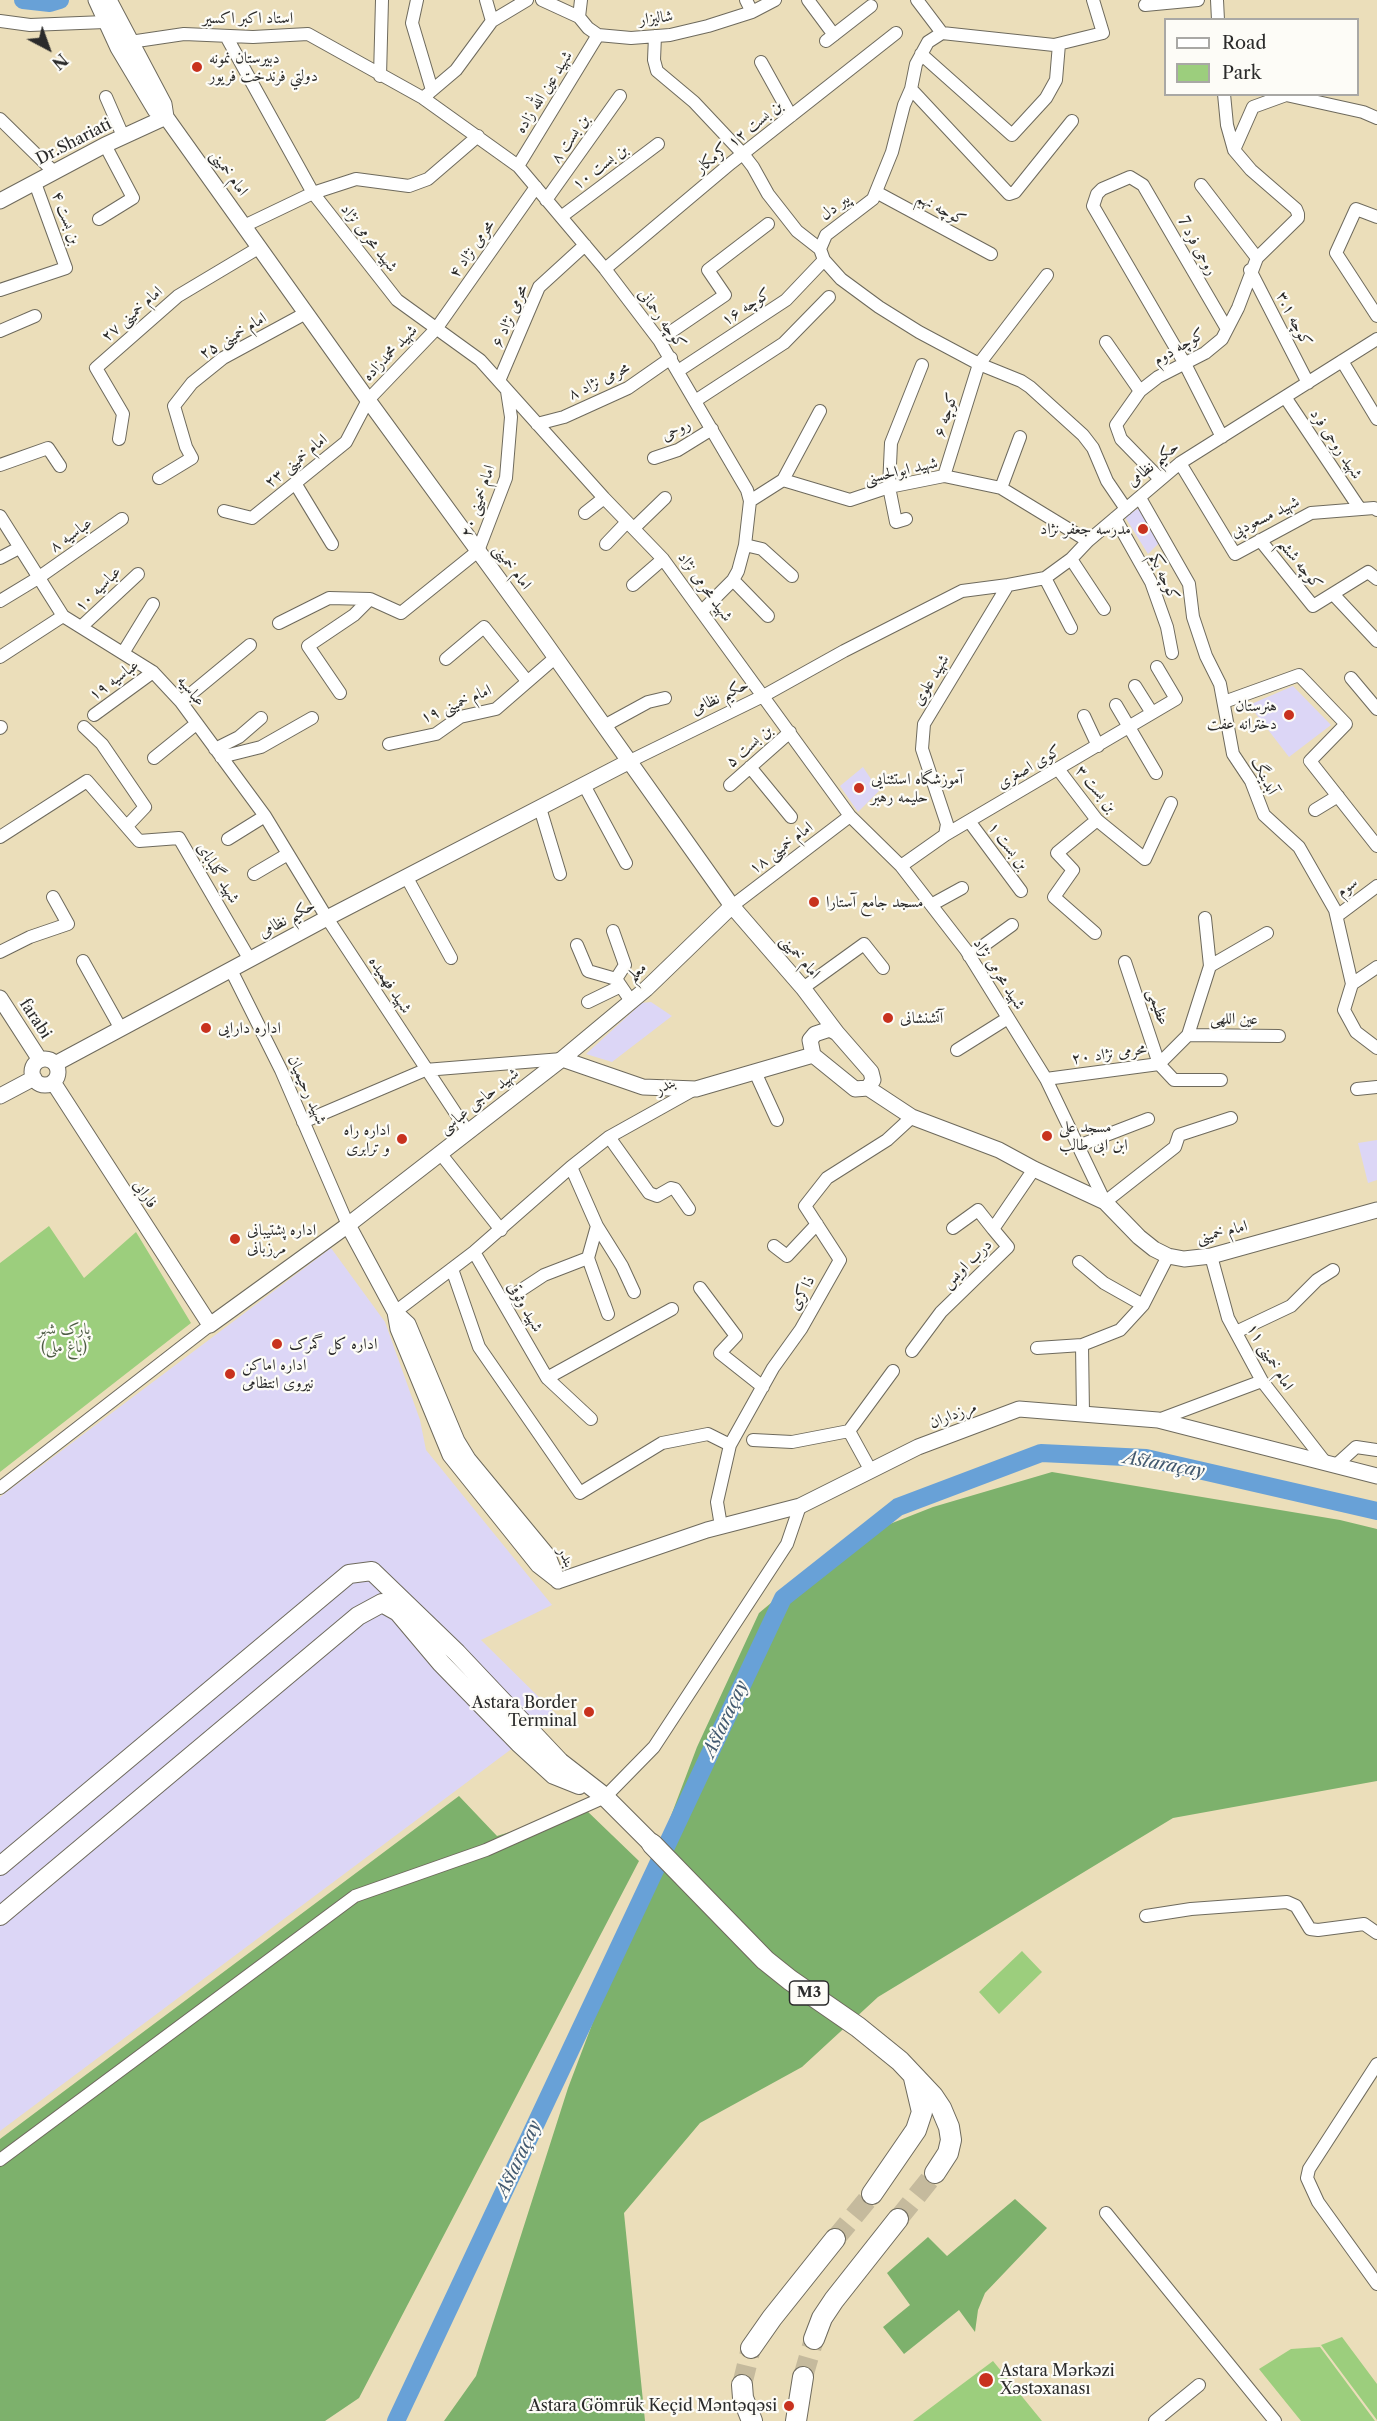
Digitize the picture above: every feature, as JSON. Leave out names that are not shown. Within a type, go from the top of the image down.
[{"type":"highway","name":"M3","points":[[652,1844],[765,1960],[858,2027],[912,2073],[941,2108],[949,2127],[951,2140],[948,2153],[935,2173]]},
{"type":"highway","points":[[872,2194],[916,2130],[922,2112],[912,2073]]},
{"type":"highway","points":[[814,2339],[822,2318],[834,2300],[898,2219]]},
{"type":"highway","points":[[752,2348],[772,2318],[835,2239]]},
{"type":"highway","points":[[796,2421],[803,2377]]},
{"type":"highway","points":[[742,2385],[743,2398],[752,2421]]},
{"type":"main road","points":[[0,1866],[348,1574],[372,1571],[456,1653],[560,1762],[605,1797],[652,1844]]},
{"type":"main road","points":[[0,1916],[358,1616],[382,1603],[398,1612],[441,1663],[519,1743],[554,1775],[605,1797]]},
{"type":"street","points":[[380,76],[382,0]]},
{"type":"street","points":[[417,0],[412,23],[428,94],[456,70],[492,21],[527,0]]},
{"type":"street","points":[[486,0],[492,21]]},
{"type":"street","points":[[542,0],[579,17],[598,35]]},
{"type":"street","points":[[579,17],[581,0]]},
{"type":"street","points":[[746,0],[752,12]]},
{"type":"street","name":"شالیزار","points":[[598,35],[631,38],[670,35],[752,12],[775,0]]},
{"type":"street","points":[[808,0],[830,38],[871,6]]},
{"type":"street","points":[[917,0],[942,33],[1059,44],[1103,33],[1093,0]]},
{"type":"street","points":[[1145,5],[1197,0]]},
{"type":"street","points":[[1217,0],[1218,18]]},
{"type":"street","points":[[0,21],[30,25],[105,8]]},
{"type":"street","name":"امام خمینی","points":[[105,8],[130,42],[164,104],[166,117]]},
{"type":"street","name":"امام خمینی","points":[[105,8],[118,48],[155,110],[166,117],[368,400],[556,657],[628,762],[732,906],[871,1072],[873,1080],[868,1088]]},
{"type":"street","name":"بن بست ۱۲ کرمکار","points":[[605,269],[743,154],[896,33]]},
{"type":"street","name":"پیر دل","points":[[822,255],[826,235],[873,199],[892,152],[916,64],[927,42],[942,33]]},
{"type":"street","name":"استاد اکبر اکسیر","points":[[130,42],[184,34],[226,36],[308,34],[380,76],[428,94]]},
{"type":"street","name":"شهید عین الله زاده","points":[[518,166],[598,35]]},
{"type":"street","name":"شهید محرمی نژاد","points":[[226,36],[313,193],[397,300],[480,360],[604,498],[663,559],[765,695],[850,816],[902,866],[969,956],[1046,1079],[1105,1202]]},
{"type":"street","points":[[655,36],[654,60],[657,71],[694,102],[743,154],[768,194],[797,231],[822,255],[841,279],[879,308],[919,332],[979,364],[1030,387],[1083,435],[1093,448],[1107,481],[1126,509]]},
{"type":"street","points":[[921,54],[1012,135],[1046,98],[1056,80],[1059,44]]},
{"type":"street","points":[[761,62],[791,116]]},
{"type":"street","points":[[911,89],[1009,194],[1015,192],[1072,121]]},
{"type":"street","name":"کوچه رحمانی","points":[[428,94],[518,166],[605,269],[671,358],[747,490],[750,501]]},
{"type":"street","name":"بن بست ۸","points":[[546,200],[620,96]]},
{"type":"street","points":[[1224,96],[1227,125],[1234,150]]},
{"type":"street","points":[[1234,150],[1252,107],[1283,96]]},
{"type":"street","points":[[1291,96],[1363,112],[1377,118]]},
{"type":"street","points":[[106,97],[123,136]]},
{"type":"street","name":"Dr.Shariati","points":[[0,201],[105,145],[166,117]]},
{"type":"street","points":[[0,119],[54,172]]},
{"type":"street","points":[[244,226],[313,193],[356,179],[409,186],[428,179],[478,136]]},
{"type":"street","name":"بن بست ۱۰","points":[[561,217],[658,144]]},
{"type":"street","points":[[99,219],[133,198],[105,145]]},
{"type":"street","name":"کوچه دوم","points":[[1160,479],[1117,433],[1116,425],[1140,391],[1158,377],[1205,353],[1222,339],[1238,308],[1250,270],[1257,258],[1298,218],[1296,209],[1251,170],[1234,150]]},
{"type":"street","name":"روحی فرد 7","points":[[1185,364],[1093,206],[1097,194],[1110,184],[1130,177],[1143,185],[1227,329]]},
{"type":"street","name":"بن بست ۴","points":[[0,290],[66,268],[35,183]]},
{"type":"street","points":[[1201,185],[1257,258]]},
{"type":"street","name":"محرمی نژاد ۴","points":[[435,329],[536,187]]},
{"type":"street","name":"کوچه نهم","points":[[876,192],[991,254]]},
{"type":"street","points":[[1377,218],[1356,209],[1336,253],[1377,316]]},
{"type":"street","points":[[658,340],[725,295],[708,270],[768,224]]},
{"type":"street","name":"محرمی نژاد ۶","points":[[503,386],[539,287],[585,245]]},
{"type":"street","name":"امام خمینی ۲۷","points":[[118,439],[123,414],[96,368],[177,296],[260,247]]},
{"type":"street","name":"کوچه ۱۶","points":[[678,371],[786,300],[822,255]]},
{"type":"street","name":"کوچه ۳.۱","points":[[1250,270],[1308,382]]},
{"type":"street","points":[[979,364],[1047,275]]},
{"type":"street","points":[[696,401],[784,343],[829,297]]},
{"type":"street","name":"امام خمینی ۲۵","points":[[159,478],[192,458],[186,447],[174,405],[192,383],[223,358],[306,313]]},
{"type":"street","points":[[0,331],[35,316]]},
{"type":"street","name":"شهید محمدزاده","points":[[368,400],[435,329]]},
{"type":"street","name":"حکیم نظامی","points":[[56,1064],[327,918],[628,762],[765,695],[844,651],[962,591],[1045,578],[1071,559],[1114,518],[1180,463],[1377,339]]},
{"type":"street","points":[[1106,342],[1140,391]]},
{"type":"street","name":"محرمی نژاد ۸","points":[[537,424],[564,417],[628,388],[671,358]]},
{"type":"street","points":[[1342,361],[1377,419]]},
{"type":"street","name":"کوچه ۶","points":[[944,476],[979,364]]},
{"type":"street","points":[[1185,364],[1222,437]]},
{"type":"street","points":[[906,519],[896,522],[889,487],[891,443],[922,365]]},
{"type":"street","name":"امام خمینی ۲۰","points":[[478,551],[506,478],[511,417],[503,386]]},
{"type":"street","name":"شهید روحی فرد","points":[[1285,397],[1360,509]]},
{"type":"street","name":"امام خمینی ۲۳","points":[[224,511],[252,518],[346,442],[368,400]]},
{"type":"street","points":[[702,611],[738,572],[745,546],[750,501],[783,480],[820,411]]},
{"type":"street","name":"روحی","points":[[654,458],[678,450],[712,429]]},
{"type":"street","points":[[1001,488],[1020,437]]},
{"type":"street","points":[[0,465],[48,448],[60,466]]},
{"type":"street","name":"شهید مسعودپی","points":[[1180,463],[1235,554],[1311,513],[1374,508],[1377,510]]},
{"type":"street","name":"شهید ابوالحسنی","points":[[783,480],[850,500],[889,487],[944,476],[1001,488],[1088,541]]},
{"type":"street","points":[[295,483],[332,544]]},
{"type":"street","points":[[585,513],[604,498]]},
{"type":"street","points":[[606,544],[665,498]]},
{"type":"street","name":"آبدینگ","points":[[1140,498],[1189,584],[1193,617],[1206,656],[1220,684],[1233,754],[1251,781],[1264,815],[1299,847],[1335,910],[1352,984],[1344,1010],[1356,1032],[1377,1048]]},
{"type":"street","name":"عباسیه","points":[[0,516],[63,616],[153,672],[181,702],[265,816],[327,918]]},
{"type":"street","name":"کوچه یکم","points":[[1114,518],[1151,582],[1167,627],[1173,653]]},
{"type":"street","name":"عباسیه ۸","points":[[0,601],[38,578],[122,519]]},
{"type":"street","name":"کوچه ششم","points":[[1260,540],[1313,606],[1368,572],[1377,579]]},
{"type":"street","points":[[745,546],[762,549],[792,576]]},
{"type":"street","points":[[0,558],[19,549]]},
{"type":"street","points":[[279,623],[329,598],[370,599],[401,613],[478,551]]},
{"type":"street","points":[[633,585],[663,559]]},
{"type":"street","points":[[1071,559],[1104,609]]},
{"type":"street","name":"عباسیه ۱۰","points":[[81,627],[138,574]]},
{"type":"street","points":[[1045,578],[1071,628]]},
{"type":"street","points":[[733,580],[768,616]]},
{"type":"street","name":"شهید علوی","points":[[945,835],[947,824],[922,749],[924,724],[1008,585]]},
{"type":"street","points":[[1333,594],[1377,641]]},
{"type":"street","points":[[340,693],[308,646],[354,615],[370,599]]},
{"type":"street","points":[[123,653],[153,604]]},
{"type":"street","points":[[0,657],[63,616]]},
{"type":"street","points":[[446,658],[484,627],[527,681]]},
{"type":"street","points":[[181,702],[250,645]]},
{"type":"street","name":"امام خمینی ۱۹","points":[[389,744],[436,734],[460,717],[496,709],[556,657]]},
{"type":"street","name":"کوی اصغری","points":[[902,866],[945,835],[1176,699],[1157,668]]},
{"type":"street","name":"عباسیه ۱۹","points":[[94,715],[153,672]]},
{"type":"street","points":[[1224,702],[1299,675],[1346,724],[1310,761],[1377,846]]},
{"type":"street","points":[[1351,678],[1377,709]]},
{"type":"street","points":[[1136,686],[1152,713]]},
{"type":"street","points":[[604,726],[648,702],[665,698]]},
{"type":"street","points":[[1116,705],[1156,773]]},
{"type":"street","points":[[1084,716],[1098,746]]},
{"type":"street","points":[[218,753],[261,718]]},
{"type":"street","points":[[218,753],[261,747],[312,718]]},
{"type":"street","points":[[154,758],[196,724]]},
{"type":"street","points":[[84,727],[102,744],[145,807],[127,826]]},
{"type":"street","name":"بن بست ۵","points":[[730,785],[790,732]]},
{"type":"street","points":[[750,767],[791,817]]},
{"type":"street","name":"بن بست ۳","points":[[1058,769],[1097,820],[1145,859],[1172,803]]},
{"type":"street","name":"شهید گلبابای","points":[[0,837],[87,781],[140,841],[179,838],[250,960]]},
{"type":"street","points":[[584,785],[626,863]]},
{"type":"street","points":[[1316,810],[1338,796]]},
{"type":"street","points":[[540,808],[560,874]]},
{"type":"street","points":[[228,839],[265,816]]},
{"type":"street","name":"امام خمینی ۱۸","points":[[732,906],[850,816]]},
{"type":"street","points":[[1095,933],[1054,897],[1073,870],[1056,853],[1097,820]]},
{"type":"street","name":"بن بست ۱","points":[[969,821],[1021,891]]},
{"type":"street","points":[[254,874],[288,854]]},
{"type":"street","points":[[407,878],[451,958]]},
{"type":"street","name":"سوم","points":[[1337,916],[1377,886]]},
{"type":"street","points":[[931,905],[962,888]]},
{"type":"street","points":[[0,952],[30,937],[68,924],[53,897]]},
{"type":"street","name":"معلم","points":[[562,1059],[632,1001],[732,906]]},
{"type":"street","name":"شهید فهمیده","points":[[327,918],[468,1132]]},
{"type":"street","name":"محرمی نژاد ۲۰","points":[[1046,1079],[1159,1064],[1188,1035],[1210,966],[1205,918]]},
{"type":"street","points":[[969,956],[1012,925]]},
{"type":"street","points":[[588,1002],[619,983],[625,965],[613,931]]},
{"type":"street","points":[[1210,966],[1267,933]]},
{"type":"street","points":[[803,988],[864,944],[883,968]]},
{"type":"street","points":[[577,945],[588,971],[619,983],[632,1001]]},
{"type":"street","points":[[83,961],[121,1029]]},
{"type":"street","name":"عظیمی","points":[[1125,962],[1159,1064]]},
{"type":"street","points":[[1352,984],[1377,966]]},
{"type":"street","name":"شهید رحیمیان","points":[[231,970],[281,1070],[348,1225]]},
{"type":"street","name":"farabi","points":[[0,998],[40,1060]]},
{"type":"street","points":[[957,1050],[1008,1018]]},
{"type":"street","points":[[303,1122],[425,1070],[562,1059],[643,1087],[696,1089],[813,1055],[810,1040],[815,1034],[830,1029],[837,1033]]},
{"type":"street","name":"عین اللهی","points":[[1188,1035],[1279,1036]]},
{"type":"street","name":"امام خمینی","points":[[813,1055],[855,1089],[868,1088],[912,1117],[975,1140],[1105,1202],[1139,1237],[1154,1249],[1168,1256],[1184,1259],[1211,1256],[1377,1210]]},
{"type":"street","points":[[49,1059],[56,1064],[58,1072],[53,1082],[40,1084],[34,1078],[34,1066],[40,1060],[49,1059]]},
{"type":"street","name":"شهید حاجی عباسی","points":[[210,1325],[348,1225],[562,1059]]},
{"type":"street","points":[[1159,1064],[1174,1080],[1221,1080]]},
{"type":"street","points":[[755,1072],[777,1120]]},
{"type":"street","points":[[0,1096],[34,1078]]},
{"type":"street","name":"فارابی","points":[[53,1082],[210,1325]]},
{"type":"street","points":[[1357,1089],[1377,1087]]},
{"type":"street","name":"بندر","points":[[395,1312],[501,1230],[571,1167],[609,1137],[696,1089]]},
{"type":"street","name":"ذاکری","points":[[721,1526],[717,1502],[730,1445],[773,1368],[801,1329],[840,1260],[805,1206],[827,1178],[887,1140],[912,1117]]},
{"type":"street","points":[[1105,1202],[1175,1148],[1179,1135],[1231,1118]]},
{"type":"street","points":[[1078,1146],[1148,1119]]},
{"type":"street","points":[[609,1137],[649,1193],[657,1196],[671,1188],[675,1189],[689,1209]]},
{"type":"street","points":[[440,1153],[501,1230]]},
{"type":"street","points":[[571,1167],[597,1226],[622,1266],[634,1292]]},
{"type":"street","name":"درب اویس","points":[[912,1351],[941,1312],[1008,1247],[993,1229],[1034,1169]]},
{"type":"street","points":[[953,1228],[978,1210],[993,1229]]},
{"type":"street","points":[[774,1246],[787,1256],[817,1224]]},
{"type":"street","name":"بندر","points":[[348,1225],[395,1312],[398,1329],[450,1455],[538,1565],[558,1581]]},
{"type":"street","points":[[597,1226],[588,1258],[608,1314]]},
{"type":"street","name":"شهید وثوقی","points":[[474,1252],[547,1378],[591,1419]]},
{"type":"street","points":[[1037,1348],[1082,1345],[1120,1330],[1143,1305],[1168,1256]]},
{"type":"street","name":"امام خمینی ۱۱","points":[[1211,1256],[1228,1318],[1262,1381],[1330,1464]]},
{"type":"street","points":[[503,1302],[544,1275],[588,1258]]},
{"type":"street","points":[[1079,1262],[1104,1283],[1143,1305]]},
{"type":"street","points":[[452,1269],[479,1347],[580,1493],[662,1443],[708,1434],[730,1445]]},
{"type":"street","points":[[1236,1332],[1291,1306],[1317,1280],[1333,1270]]},
{"type":"street","points":[[700,1288],[736,1336],[720,1353],[763,1387]]},
{"type":"street","points":[[547,1378],[672,1309]]},
{"type":"street","points":[[0,1488],[210,1325]]},
{"type":"street","points":[[1082,1345],[1083,1413]]},
{"type":"street","points":[[753,1440],[792,1442],[849,1431],[893,1371]]},
{"type":"street","points":[[1158,1420],[1262,1381]]},
{"type":"street","name":"مرزداران","points":[[558,1581],[721,1526],[800,1506],[918,1447],[1019,1409],[1158,1420],[1377,1476]]},
{"type":"street","points":[[849,1431],[871,1471]]},
{"type":"street","points":[[1330,1464],[1356,1447],[1377,1450]]},
{"type":"street","points":[[0,2160],[355,1896],[486,1850],[605,1797],[654,1747],[788,1544],[800,1506]]},
{"type":"street","points":[[1146,1916],[1191,1909],[1287,1902],[1296,1906],[1310,1929],[1364,1924],[1377,1933]]},
{"type":"street","points":[[1377,2064],[1309,2169],[1307,2178],[1318,2202],[1377,2284]]},
{"type":"street","points":[[1106,2213],[1275,2421]]},
{"type":"street","points":[[1155,2421],[1199,2385]]},
{"type":"shaded area","name":"مدرسه جعفر نژاد","points":[[1139,508],[1161,541],[1148,554],[1125,517]]},
{"type":"shaded area","name":"هنرستان دخترانه عفت","points":[[1293,686],[1331,725],[1289,757],[1249,705]]},
{"type":"shaded area","name":"آموزشگاه استثنایی حلیمه رهبر","points":[[863,767],[879,791],[858,812],[840,786]]},
{"type":"shaded area","points":[[651,1002],[672,1016],[612,1062],[586,1054],[642,1003]]},
{"type":"shaded area","points":[[1377,1140],[1377,1180],[1368,1183],[1358,1143]]},
{"type":"shaded area","points":[[331,1248],[385,1322],[420,1420],[426,1450],[552,1605],[481,1640],[557,1715],[0,2131],[0,1497]]},
{"type":"green space","name":"پارک شهر (باغ ملی)","points":[[49,1226],[84,1278],[136,1232],[191,1323],[0,1472],[0,1263]]},
{"type":"green space","points":[[1052,1472],[1340,1520],[1377,1529],[1377,1781],[1173,1818],[878,1997],[802,2067],[700,2123],[624,2213],[645,2421],[444,2421],[476,2376],[568,2088],[697,1747],[759,1613],[844,1542],[933,1507]]},
{"type":"green space","points":[[459,1796],[497,1836],[585,1809],[639,1861],[359,2398],[325,2421],[0,2421],[0,2139]]},
{"type":"green space","points":[[1022,1951],[1042,1972],[999,2014],[979,1992]]},
{"type":"green space","points":[[1015,2199],[1047,2228],[985,2293],[978,2310],[975,2332],[959,2310],[904,2354],[883,2327],[910,2305],[887,2273],[928,2237],[947,2256]]},
{"type":"green space","points":[[1342,2337],[1377,2384],[1377,2420],[1321,2345]]},
{"type":"green space","points":[[1320,2347],[1375,2421],[1301,2421],[1259,2369],[1291,2349]]},
{"type":"green space","points":[[993,2361],[1042,2421],[913,2421]]},
{"type":"waterway","points":[[23,0],[50,3],[60,0]]},
{"type":"waterway","name":"Astaraçay","points":[[396,2421],[783,1598],[898,1507],[1041,1453],[1146,1458],[1377,1511]]},
{"type":"tunnel","points":[[898,2219],[935,2173]]},
{"type":"tunnel","points":[[835,2239],[872,2194]]},
{"type":"tunnel","points":[[803,2377],[814,2339]]},
{"type":"tunnel","points":[[742,2385],[751,2348]]},
{"type":"place","name":"دبیرستان نمونه دولتي فرندخت فريور","points":[[197,67]]},
{"type":"place","name":"مدرسه جعفر نژاد","points":[[1143,529]]},
{"type":"place","name":"هنرستان دخترانه عفت","points":[[1289,715]]},
{"type":"place","name":"آموزشگاه استثنایی حلیمه رهبر","points":[[859,788]]},
{"type":"place","name":"مسجد جامع آستارا","points":[[814,902]]},
{"type":"place","name":"آتشنشانی","points":[[888,1018]]},
{"type":"place","name":"اداره دارایی","points":[[206,1028]]},
{"type":"place","name":"مسجد علی ابن ابی طالب","points":[[1047,1136]]},
{"type":"place","name":"اداره راه و ترابری","points":[[402,1139]]},
{"type":"place","name":"اداره پشتیبانی مرزبانی","points":[[235,1239]]},
{"type":"place","name":"اداره کل گمرک","points":[[277,1344]]},
{"type":"place","name":"اداره اماکن نیروی انتظامی","points":[[230,1374]]},
{"type":"place","name":"Astara Border Terminal","points":[[589,1712]]},
{"type":"place","name":"Astara Mərkəzi Xəstəxanası","points":[[986,2380]]},
{"type":"place","name":"Astara Gömrük Keçid Məntəqəsi","points":[[789,2406]]}]
